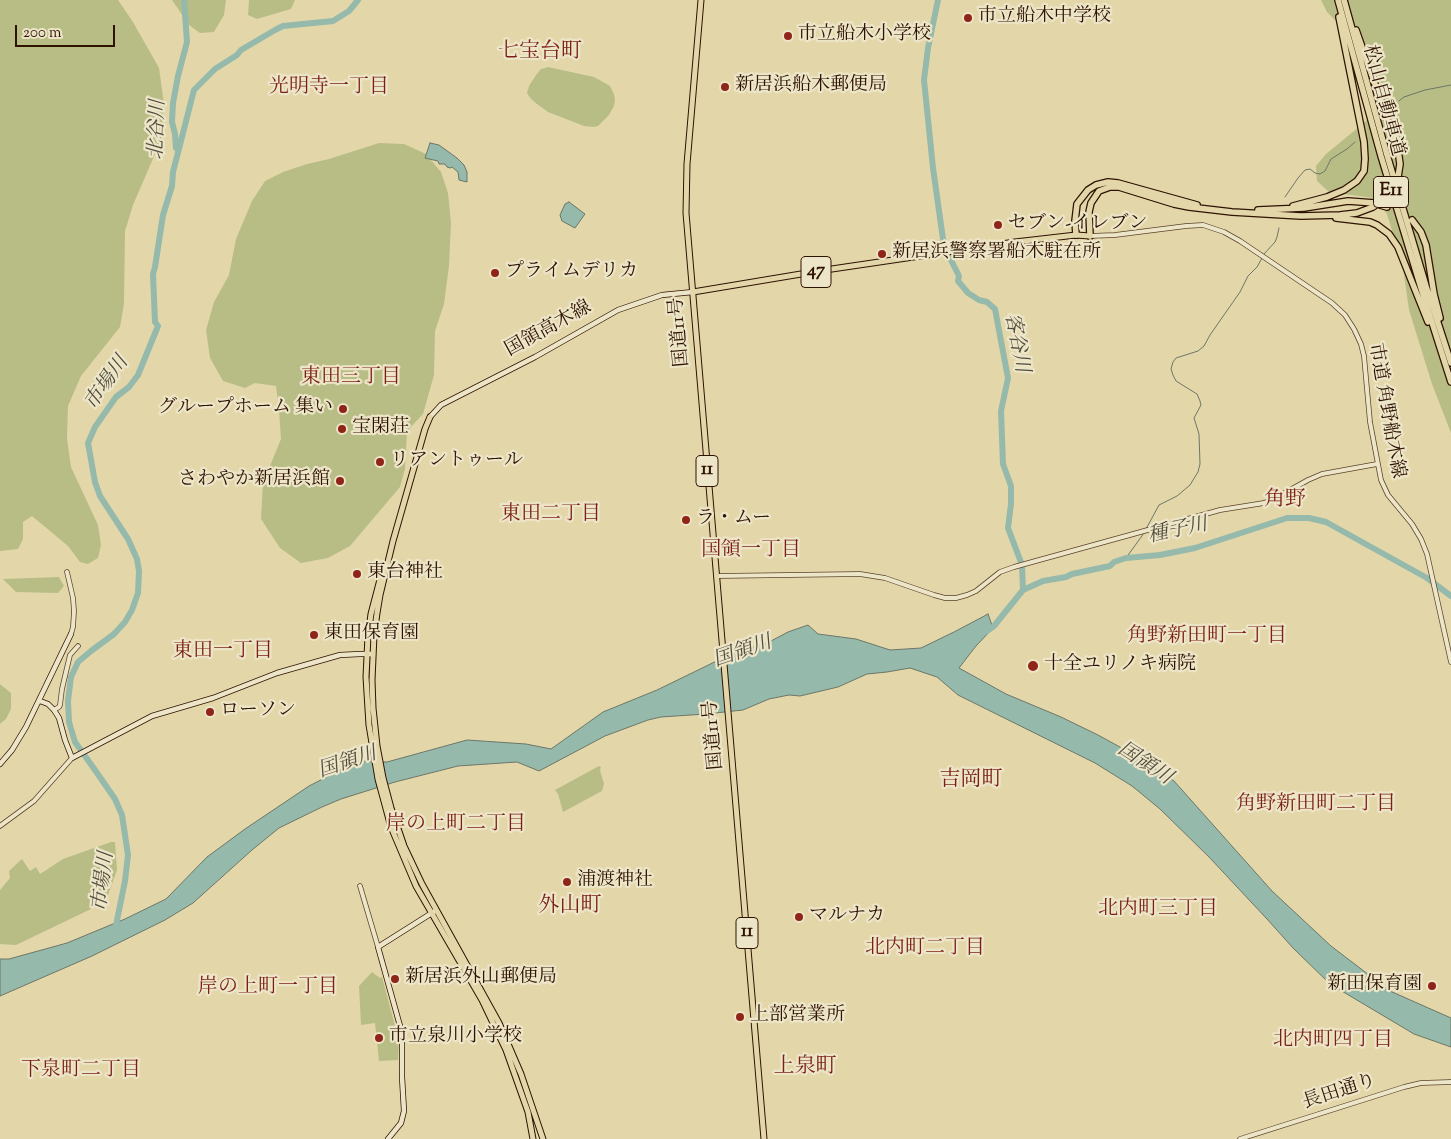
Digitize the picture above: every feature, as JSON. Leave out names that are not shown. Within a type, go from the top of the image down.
[{"type":"highway","points":[[1267,210],[1293,206],[1336,194],[1352,186],[1364,171],[1366,159],[1364,142],[1337,0]]},
{"type":"highway","name":"松山自動車道","points":[[1337,0],[1420,288],[1451,382]]},
{"type":"highway","points":[[1345,0],[1398,150],[1400,164],[1398,177]]},
{"type":"highway","name":"松山自動車道","points":[[1345,0],[1386,154],[1451,363]]},
{"type":"highway","points":[[1076,235],[1077,204],[1088,190],[1096,184],[1108,182],[1118,183],[1200,206],[1267,210],[1304,208],[1348,201],[1378,204],[1387,207]]},
{"type":"highway","points":[[1090,236],[1090,203],[1098,191],[1110,187],[1119,187],[1189,207],[1232,212],[1362,220],[1377,226],[1389,234],[1398,248],[1449,376]]},
{"type":"highway","points":[[1301,216],[1340,215],[1357,212],[1373,207],[1388,195]]},
{"type":"highway","points":[[1412,220],[1421,232],[1426,245],[1438,310],[1451,356]]},
{"type":"main road","name":"国道11号","points":[[701,0],[686,191],[688,236],[764,1139]]},
{"type":"main road","name":"47","points":[[694,292],[953,251],[1076,235],[1090,236]]},
{"type":"main road","name":"国領高木線","points":[[430,417],[442,405],[535,357],[618,310],[662,295],[694,292]]},
{"type":"main road","points":[[430,417],[375,594],[368,636],[370,654],[367,704],[378,779],[399,848],[416,886],[487,998],[521,1074],[543,1139]]},
{"type":"main road","points":[[0,764],[12,750],[26,727],[71,634]]},
{"type":"main road","points":[[40,700],[48,704],[59,718],[65,740],[74,757],[152,716],[213,698],[277,673],[340,655],[370,654]]},
{"type":"main road","points":[[388,1139],[399,1128],[403,1118],[403,1040],[400,1021],[378,947],[433,912]]},
{"type":"main road","points":[[433,912],[482,1000],[506,1050],[528,1112],[533,1139]]},
{"type":"street","name":"市道 角野船木線","points":[[1090,236],[1115,235],[1186,226],[1203,226],[1224,232],[1240,240],[1332,302],[1345,315],[1361,344],[1364,356],[1370,422],[1381,480],[1388,495],[1422,539],[1432,574],[1451,662]]},
{"type":"street","points":[[717,576],[860,574],[884,578],[945,598],[956,598],[976,591],[1000,572],[1032,561],[1220,510],[1264,503],[1322,474],[1377,464]]},
{"type":"street","points":[[67,572],[74,611],[74,627],[71,634]]},
{"type":"street","points":[[54,710],[60,705],[70,655],[78,646]]},
{"type":"street","points":[[370,654],[379,655]]},
{"type":"street","points":[[0,826],[34,801],[74,757]]},
{"type":"street","points":[[360,886],[378,947]]},
{"type":"street","name":"長田通り","points":[[1240,1139],[1404,1087],[1421,1083],[1451,1082]]},
{"type":"green space","points":[[0,0],[118,0],[159,68],[164,104],[161,140],[133,205],[125,231],[124,304],[120,327],[81,376],[68,406],[67,439],[71,467],[98,525],[101,545],[98,558],[88,564],[80,562],[68,546],[32,516],[23,522],[23,539],[18,549],[0,551]]},
{"type":"green space","points":[[172,0],[226,0],[224,15],[214,32],[200,33],[189,25]]},
{"type":"green space","points":[[249,0],[295,0],[291,9],[257,19],[248,15]]},
{"type":"green space","points":[[1321,0],[1451,0],[1451,433],[1432,384],[1409,310],[1403,268],[1387,214],[1373,198],[1329,192],[1317,181],[1316,166],[1326,154],[1365,122],[1377,108],[1384,94],[1375,66],[1351,36],[1327,12]]},
{"type":"green space","points":[[548,67],[594,77],[610,86],[615,100],[609,115],[598,126],[584,126],[548,112],[537,104],[527,93],[529,86],[541,69]]},
{"type":"green space","points":[[379,143],[404,144],[426,154],[441,172],[448,193],[451,223],[449,266],[444,304],[435,331],[434,375],[423,414],[407,431],[405,469],[400,487],[350,546],[328,558],[301,563],[280,548],[261,519],[263,483],[281,439],[276,386],[255,383],[245,388],[223,381],[210,358],[206,330],[214,302],[229,275],[236,239],[252,201],[265,181],[283,172],[307,164]]},
{"type":"green space","points":[[59,577],[64,586],[58,593],[16,592],[3,579]]},
{"type":"green space","points":[[0,684],[11,693],[11,709],[6,719],[0,724]]},
{"type":"green space","points":[[599,766],[601,767],[600,770],[604,784],[602,791],[563,812],[555,790]]},
{"type":"green space","points":[[115,842],[117,870],[108,895],[96,902],[91,909],[16,945],[0,944],[0,890],[10,878],[9,871],[22,859],[30,871],[36,867],[40,874],[63,859]]},
{"type":"green space","points":[[372,972],[380,978],[382,977],[399,1041],[398,1060],[379,1061],[375,1023],[361,1025],[359,986]]},
{"type":"water","points":[[430,143],[439,145],[464,165],[467,172],[467,182],[459,180],[458,172],[452,167],[447,167],[445,164],[439,164],[438,161],[425,158]]},
{"type":"water","points":[[569,202],[585,214],[575,228],[562,221],[560,215],[565,204]]},
{"type":"water","name":"国領川","points":[[988,614],[993,628],[959,668],[1006,694],[1098,735],[1138,757],[1174,781],[1272,891],[1331,946],[1390,991],[1451,1018],[1451,1047],[1414,1034],[1330,984],[1293,948],[1209,857],[1160,809],[1132,786],[1095,763],[958,695],[937,677],[910,668],[867,674],[838,687],[800,696],[789,695],[769,699],[743,710],[661,717],[648,720],[605,736],[539,771],[517,762],[458,766],[395,782],[341,799],[279,828],[193,903],[165,920],[92,956],[0,996],[0,959],[9,959],[67,943],[125,919],[166,899],[207,857],[245,829],[309,786],[358,761],[387,762],[467,740],[526,744],[551,749],[603,712],[657,690],[731,654],[769,642],[788,632],[808,625],[818,634],[856,639],[890,650],[921,648]]},
{"type":"waterway","name":"北谷川","points":[[176,148],[172,122],[173,103],[187,42],[184,0]]},
{"type":"waterway","name":"市場川","points":[[115,930],[128,855],[122,815],[115,799],[75,742],[69,722],[68,701],[71,677],[78,662],[114,634],[125,622],[132,610],[138,593],[139,571],[137,559],[128,539],[100,496],[95,482],[88,443],[95,427],[116,397],[129,387],[138,375],[158,326],[155,322],[153,274],[163,215],[172,186],[173,172],[194,90],[215,69],[237,55],[241,50],[275,30],[283,26],[333,21],[349,11],[358,0]]},
{"type":"waterway","name":"客谷川","points":[[938,0],[928,48],[924,80],[933,168],[943,239],[959,276],[958,281],[968,293],[979,300],[987,302],[995,309],[1008,378],[1001,411],[1003,464],[1011,486],[1008,528],[1022,565],[1023,590]]},
{"type":"waterway","points":[[1399,101],[1404,97],[1425,90],[1451,85]]},
{"type":"waterway","points":[[1285,197],[1305,170],[1310,169],[1320,174],[1325,171],[1331,159],[1355,142]]},
{"type":"waterway","points":[[1264,254],[1275,242],[1279,228]]},
{"type":"waterway","points":[[1146,529],[1159,505],[1177,496],[1190,485],[1198,472],[1200,464],[1199,434],[1194,418],[1201,405],[1200,401],[1197,394],[1176,381],[1171,369],[1173,362],[1176,358],[1198,351],[1204,346],[1240,292],[1248,276],[1257,267],[1262,258]]},
{"type":"waterway","name":"種子川","points":[[987,631],[994,626],[1023,590],[1043,581],[1110,566],[1114,562],[1126,558],[1160,555],[1195,548],[1287,518],[1309,518],[1326,522],[1427,578],[1451,596]]},
{"type":"waterway","points":[[1126,558],[1144,533]]},
{"type":"tunnel","points":[[1387,207],[1412,220]]},
{"type":"place","name":"市立船木中学校","points":[[968,18]]},
{"type":"place","name":"市立船木小学校","points":[[788,36]]},
{"type":"place","name":"新居浜船木郵便局","points":[[725,87]]},
{"type":"place","name":"セブン-イレブン","points":[[998,225]]},
{"type":"place","name":"新居浜警察署船木駐在所","points":[[882,254]]},
{"type":"place","name":"プライムデリカ","points":[[495,273]]},
{"type":"place","name":"グループホーム 集い","points":[[343,409]]},
{"type":"place","name":"宝閑荘","points":[[342,429]]},
{"type":"place","name":"リアントゥール","points":[[380,462]]},
{"type":"place","name":"さわやか新居浜館","points":[[340,481]]},
{"type":"place","name":"ラ・ムー","points":[[686,520]]},
{"type":"place","name":"東台神社","points":[[357,574]]},
{"type":"place","name":"東田保育園","points":[[314,635]]},
{"type":"place","name":"十全ユリノキ病院","points":[[1033,666]]},
{"type":"place","name":"ローソン","points":[[210,712]]},
{"type":"place","name":"浦渡神社","points":[[567,882]]},
{"type":"place","name":"マルナカ","points":[[799,917]]},
{"type":"place","name":"新居浜外山郵便局","points":[[395,979]]},
{"type":"place","name":"新田保育園","points":[[1432,986]]},
{"type":"place","name":"上部営業所","points":[[740,1017]]},
{"type":"place","name":"市立泉川小学校","points":[[379,1038]]},
{"type":"district","name":"七宝台町","points":[[540,53]]},
{"type":"district","name":"光明寺一丁目","points":[[329,89]]},
{"type":"district","name":"東田三丁目","points":[[351,379]]},
{"type":"district","name":"角野","points":[[1285,501]]},
{"type":"district","name":"東田二丁目","points":[[551,516]]},
{"type":"district","name":"国領一丁目","points":[[751,552]]},
{"type":"district","name":"角野新田町一丁目","points":[[1207,638]]},
{"type":"district","name":"東田一丁目","points":[[223,653]]},
{"type":"district","name":"吉岡町","points":[[971,781]]},
{"type":"district","name":"角野新田町二丁目","points":[[1316,806]]},
{"type":"district","name":"岸の上町二丁目","points":[[456,826]]},
{"type":"district","name":"外山町","points":[[570,907]]},
{"type":"district","name":"北内町三丁目","points":[[1158,911]]},
{"type":"district","name":"北内町二丁目","points":[[925,950]]},
{"type":"district","name":"岸の上町一丁目","points":[[268,989]]},
{"type":"district","name":"北内町四丁目","points":[[1333,1042]]},
{"type":"district","name":"上泉町","points":[[805,1068]]},
{"type":"district","name":"下泉町二丁目","points":[[81,1072]]}]
